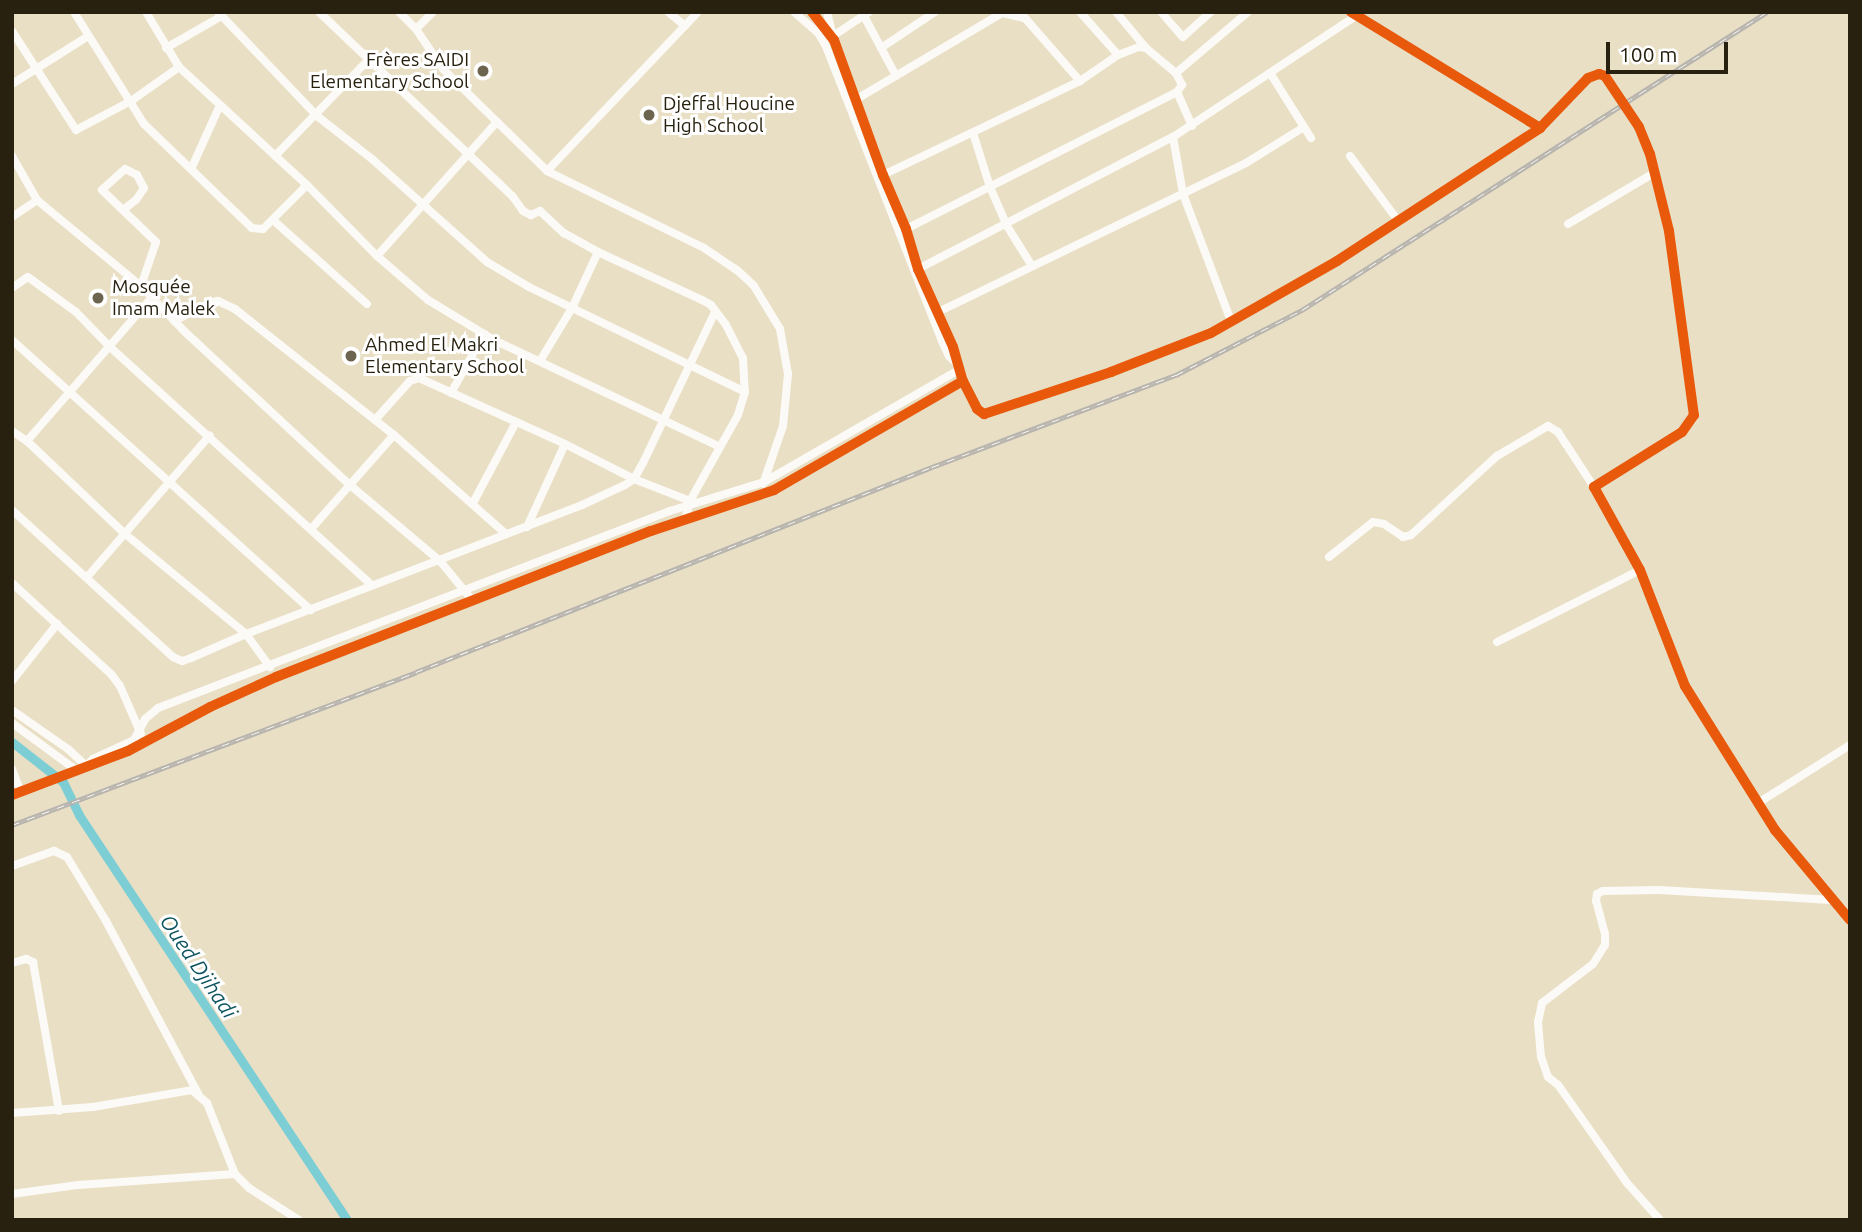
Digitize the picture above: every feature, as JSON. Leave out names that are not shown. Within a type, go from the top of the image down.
[{"type":"street","points":[[74,12],[144,124],[192,167],[252,228],[263,229],[307,185]]},
{"type":"street","points":[[146,12],[179,67],[307,185],[377,256],[428,300],[484,334],[720,447]]},
{"type":"street","points":[[320,12],[367,61],[513,197],[523,211],[531,215],[540,211],[564,233],[598,252],[711,305],[726,325],[743,358],[745,392],[738,415],[688,503],[685,520]]},
{"type":"street","points":[[399,12],[416,29],[443,69],[547,171],[704,248],[737,270],[754,286],[780,329],[788,374],[783,426],[758,497]]},
{"type":"street","points":[[416,29],[433,12]]},
{"type":"street","points":[[668,12],[685,26]]},
{"type":"street","points":[[547,171],[698,12]]},
{"type":"street","points":[[794,12],[818,33],[825,44],[941,339],[958,367]]},
{"type":"street","points":[[812,12],[832,36]]},
{"type":"street","points":[[827,12],[832,36],[883,175],[906,229],[918,269],[953,346],[963,381],[979,411],[986,414],[1195,341],[1399,222],[1540,128],[1588,78],[1599,74],[1605,76],[1645,137],[1669,231],[1693,415],[1682,432],[1594,487]]},
{"type":"street","points":[[881,48],[934,12]]},
{"type":"street","points":[[1080,12],[1118,55]]},
{"type":"street","points":[[906,229],[1177,92],[1182,85],[1176,74],[1146,48],[1116,12]]},
{"type":"street","points":[[1161,12],[1183,37],[1211,12]]},
{"type":"street","points":[[1176,74],[1248,12]]},
{"type":"street","points":[[855,100],[998,13],[1025,18],[1080,81]]},
{"type":"street","points":[[832,36],[866,14],[896,76]]},
{"type":"street","points":[[918,269],[1007,226],[1105,170],[1192,126],[1354,14],[1540,128]]},
{"type":"street","points":[[166,48],[219,15],[317,116],[372,159],[487,262],[572,308],[745,392]]},
{"type":"street","points":[[12,31],[76,130],[131,101],[179,67]]},
{"type":"street","points":[[12,84],[88,37]]},
{"type":"street","points":[[883,175],[1080,81],[1118,55],[1146,48]]},
{"type":"street","points":[[275,156],[317,116],[367,61]]},
{"type":"street","points":[[1270,73],[1311,138]]},
{"type":"street","points":[[1177,92],[1192,126]]},
{"type":"street","points":[[192,167],[219,105]]},
{"type":"street","points":[[377,256],[497,122]]},
{"type":"street","points":[[938,312],[1246,163],[1304,127]]},
{"type":"street","points":[[973,133],[990,187],[1007,226],[1032,266]]},
{"type":"street","points":[[1173,137],[1182,194],[1231,321]]},
{"type":"street","points":[[12,156],[37,200],[141,286],[174,321],[350,485],[440,561],[472,600]]},
{"type":"street","points":[[1350,156],[1399,222]]},
{"type":"street","points":[[123,209],[136,200],[144,188],[137,175],[125,169],[102,190],[156,242],[141,286]]},
{"type":"street","points":[[1568,224],[1654,173]]},
{"type":"street","points":[[12,217],[37,200]]},
{"type":"street","points":[[273,220],[367,304]]},
{"type":"street","points":[[540,361],[572,308],[598,252]]},
{"type":"street","points":[[12,288],[22,279],[36,280],[76,312],[110,347],[372,584]]},
{"type":"street","points":[[27,441],[152,297]]},
{"type":"street","points":[[174,321],[212,302],[229,305],[394,435],[506,534]]},
{"type":"street","points":[[12,510],[178,660],[191,658],[372,584],[527,527],[615,491],[634,479],[715,312]]},
{"type":"street","points":[[451,393],[484,334]]},
{"type":"street","points":[[12,340],[312,610]]},
{"type":"street","points":[[86,766],[93,759],[132,741],[145,719],[158,708],[688,503],[764,482],[958,367]]},
{"type":"street","points":[[375,420],[415,378],[565,444],[688,503]]},
{"type":"street","points":[[12,769],[17,794],[72,771],[98,765],[210,707],[276,677],[685,520],[758,497],[812,471],[963,381]]},
{"type":"street","points":[[473,503],[516,422]]},
{"type":"street","points":[[1329,557],[1373,522],[1384,524],[1403,537],[1411,535],[1497,457],[1548,426],[1558,432],[1594,487],[1640,570],[1685,686],[1775,830],[1850,920]]},
{"type":"street","points":[[12,431],[27,441],[124,533],[246,634],[276,677]]},
{"type":"street","points":[[88,576],[209,435]]},
{"type":"street","points":[[311,529],[394,435]]},
{"type":"street","points":[[527,527],[565,444]]},
{"type":"street","points":[[1497,642],[1640,570]]},
{"type":"street","points":[[12,583],[111,674],[120,686],[146,742]]},
{"type":"street","points":[[12,681],[57,624]]},
{"type":"street","points":[[12,663],[21,670]]},
{"type":"street","points":[[12,710],[68,749],[86,766]]},
{"type":"street","points":[[12,723],[72,771]]},
{"type":"street","points":[[1758,803],[1850,745]]},
{"type":"street","points":[[12,866],[54,851],[67,857],[106,921],[198,1093],[207,1103],[235,1174],[249,1188],[299,1220]]},
{"type":"street","points":[[1660,1220],[1627,1183],[1558,1085],[1548,1077],[1541,1057],[1538,1022],[1542,1003],[1592,964],[1605,945],[1597,894],[1603,891],[1659,890],[1834,901],[1850,905]]},
{"type":"street","points":[[12,963],[26,959],[33,962],[59,1111]]},
{"type":"street","points":[[12,1113],[59,1111],[182,1090],[198,1093]]},
{"type":"street","points":[[12,1194],[78,1185],[235,1174]]},
{"type":"waterway","name":"Oued Djihadi","points":[[12,742],[63,782],[79,815],[347,1220]]},
{"type":"railway","points":[[12,825],[416,672],[932,467],[1176,375],[1302,310],[1767,12]]},
{"type":"cycle path","points":[[812,12],[834,40],[883,175],[906,229],[918,269],[953,347],[963,381],[977,409],[984,414],[1111,372],[1211,333],[1337,261],[1540,128]]},
{"type":"cycle path","points":[[1351,12],[1540,128],[1588,78],[1599,74],[1605,76],[1639,127],[1650,154],[1669,231],[1694,415],[1682,432],[1594,487],[1640,570],[1685,686],[1775,830],[1850,920]]},
{"type":"cycle path","points":[[12,795],[128,751],[210,707],[276,677],[651,531],[774,490],[963,381]]},
{"type":"place","name":"Frères SAIDI Elementary School","points":[[483,71]]},
{"type":"place","name":"Djeffal Houcine High School","points":[[649,115]]},
{"type":"place","name":"Mosquée Imam Malek","points":[[98,298]]},
{"type":"place","name":"Ahmed El Makri Elementary School","points":[[351,356]]}]
